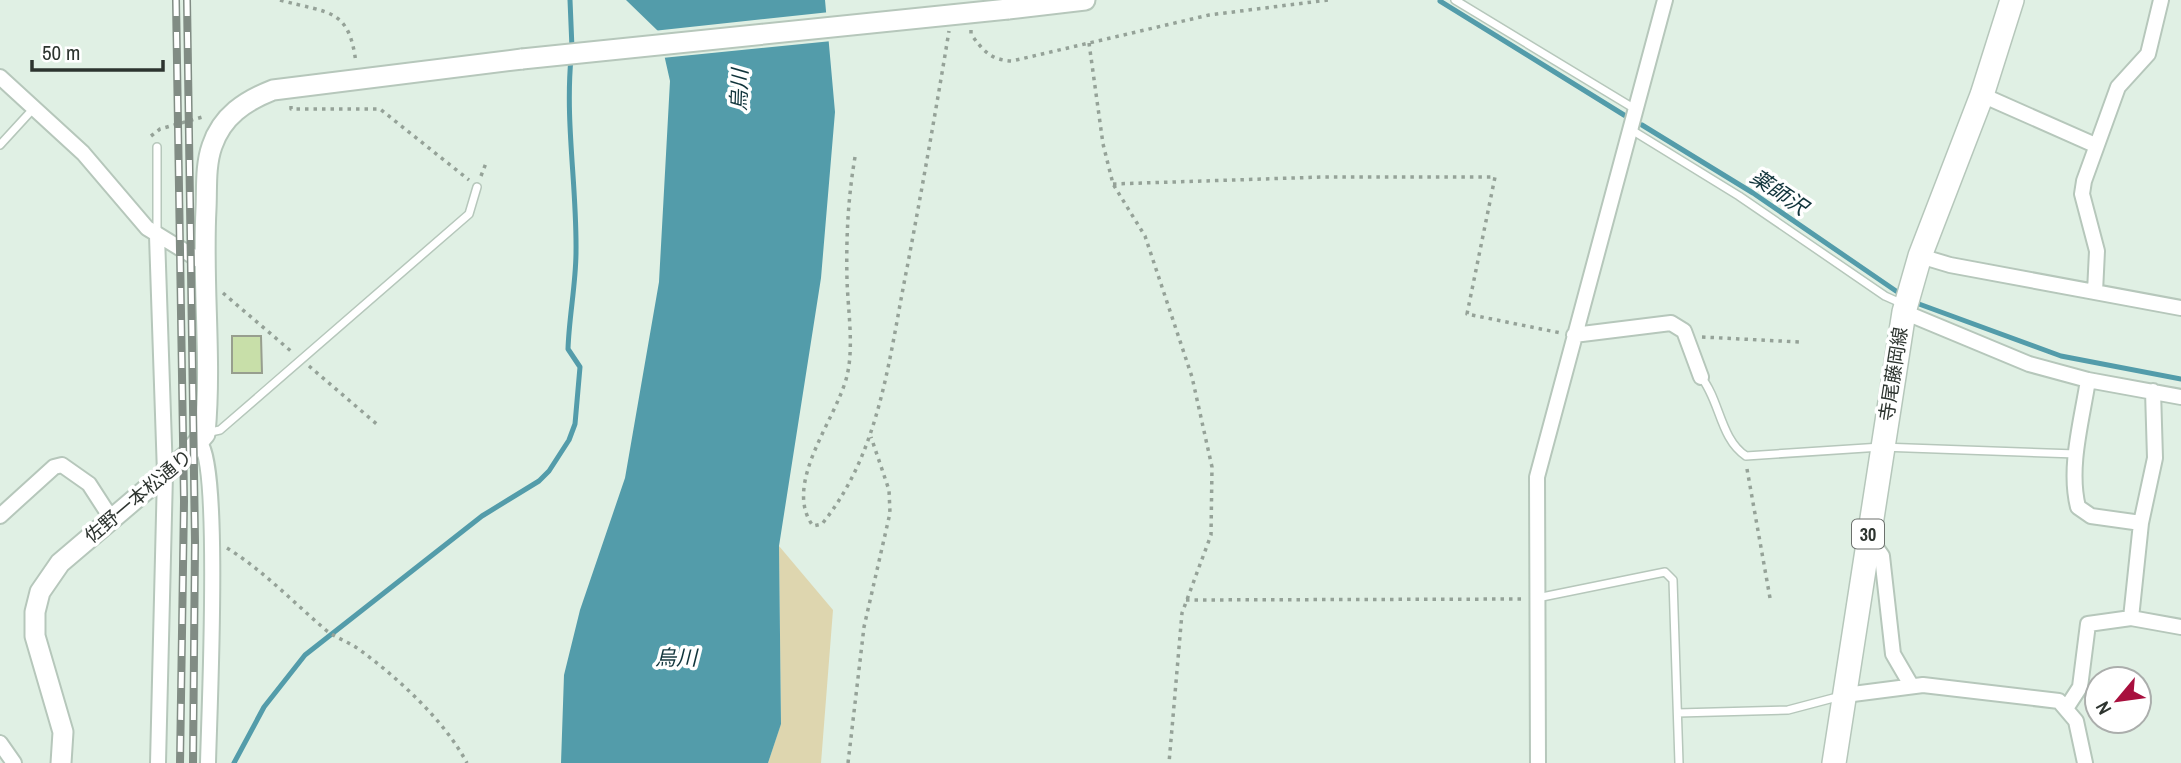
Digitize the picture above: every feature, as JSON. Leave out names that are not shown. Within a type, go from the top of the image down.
[{"type":"main road","name":"寺尾藤岡線","points":[[1834,763],[1867,536],[1905,308],[1920,256],[1982,95],[2012,0]]},
{"type":"street","name":"佐野一本松通り","points":[[61,763],[63,733],[35,636],[37,600],[51,572],[203,438],[204,262],[208,162],[216,136],[229,116],[244,103],[273,90],[288,93],[357,79],[1085,0]]},
{"type":"street","points":[[1538,763],[1537,477],[1665,0]]},
{"type":"street","points":[[2095,292],[2096,251],[2082,194],[2095,145],[2118,87],[2148,54],[2161,0]]},
{"type":"street","points":[[0,77],[83,153],[157,236],[204,262]]},
{"type":"street","points":[[1982,95],[2095,145]]},
{"type":"street","points":[[157,236],[165,474],[158,763]]},
{"type":"street","points":[[1920,256],[1950,265],[2181,308]]},
{"type":"street","points":[[1905,308],[2029,364],[2088,380],[2181,397]]},
{"type":"street","points":[[1574,335],[1671,323],[1680,326],[1701,377]]},
{"type":"street","points":[[2088,380],[2074,492],[2078,507],[2091,516],[2141,523]]},
{"type":"street","points":[[2131,618],[2141,523],[2155,458],[2153,391]]},
{"type":"street","points":[[203,438],[209,469],[212,543],[208,763]]},
{"type":"street","points":[[0,516],[54,467],[62,465],[89,484],[111,518]]},
{"type":"street","points":[[1867,536],[1882,556],[1892,654],[1911,685]]},
{"type":"street","points":[[2067,706],[2080,687],[2088,624],[2131,618],[2181,627]]},
{"type":"street","points":[[1845,695],[1911,685],[2059,701],[2067,706],[2081,734],[2085,763]]},
{"type":"street","points":[[0,743],[14,763]]},
{"type":"lane","points":[[1455,0],[1635,109]]},
{"type":"lane","points":[[0,145],[33,109]]},
{"type":"lane","points":[[1630,129],[1739,195],[1905,308]]},
{"type":"lane","points":[[157,147],[157,236]]},
{"type":"lane","points":[[203,438],[220,430],[469,214],[477,187]]},
{"type":"lane","points":[[1701,377],[1708,385],[1727,433],[1745,456],[1881,447],[2077,454]]},
{"type":"lane","points":[[1537,598],[1665,572],[1673,580],[1679,763]]},
{"type":"lane","points":[[1678,713],[1788,710],[1845,695]]},
{"type":"path","points":[[281,0],[339,19],[349,28],[357,79]]},
{"type":"path","points":[[972,23],[971,34],[995,60],[1012,61],[1209,15],[1328,0]]},
{"type":"path","points":[[855,157],[846,235],[850,344],[848,373],[838,406],[806,476],[802,497],[804,514],[813,526],[822,524],[834,507],[857,470],[870,435],[889,364],[950,23]]},
{"type":"path","points":[[1089,43],[1103,144],[1113,184],[1145,236],[1192,377],[1212,467],[1211,535],[1182,613],[1169,763]]},
{"type":"path","points":[[288,93],[291,109],[380,109],[477,187]]},
{"type":"path","points":[[149,140],[160,129],[208,115]]},
{"type":"path","points":[[1113,184],[1323,177],[1495,177],[1467,314],[1574,335]]},
{"type":"path","points":[[1686,337],[1799,342]]},
{"type":"path","points":[[848,763],[864,627],[890,513],[889,490],[870,435]]},
{"type":"path","points":[[1745,456],[1770,598]]},
{"type":"path","points":[[212,543],[248,561],[340,641],[360,650],[428,710],[451,735],[467,763]]},
{"type":"path","points":[[1186,600],[1537,598]]},
{"type":"shaded area","points":[[779,546],[833,610],[821,763],[768,763],[781,723]]},
{"type":"water","name":"烏川","points":[[626,0],[825,0],[835,112],[821,278],[779,546],[781,724],[768,763],[561,763],[564,675],[580,610],[625,478],[659,282],[670,81],[659,32]]},
{"type":"pier","points":[[830,12],[832,41],[662,58],[653,31]]},
{"type":"building","points":[[232,336],[261,336],[262,373],[232,373]]},
{"type":"waterway","points":[[570,0],[572,48]]},
{"type":"waterway","name":"薬師沢","points":[[1440,1],[1624,115]]},
{"type":"waterway","points":[[234,763],[264,707],[305,655],[482,516],[539,481],[549,471],[569,440],[575,424],[580,367],[568,349],[576,252],[569,107],[571,58]]},
{"type":"waterway","name":"薬師沢","points":[[1642,125],[1753,193],[1896,291]]},
{"type":"waterway","name":"薬師沢","points":[[1919,304],[2061,356],[2181,379]]},
{"type":"railway","points":[[176,0],[184,501],[180,763]]},
{"type":"railway","points":[[187,0],[195,542],[193,763]]}]
